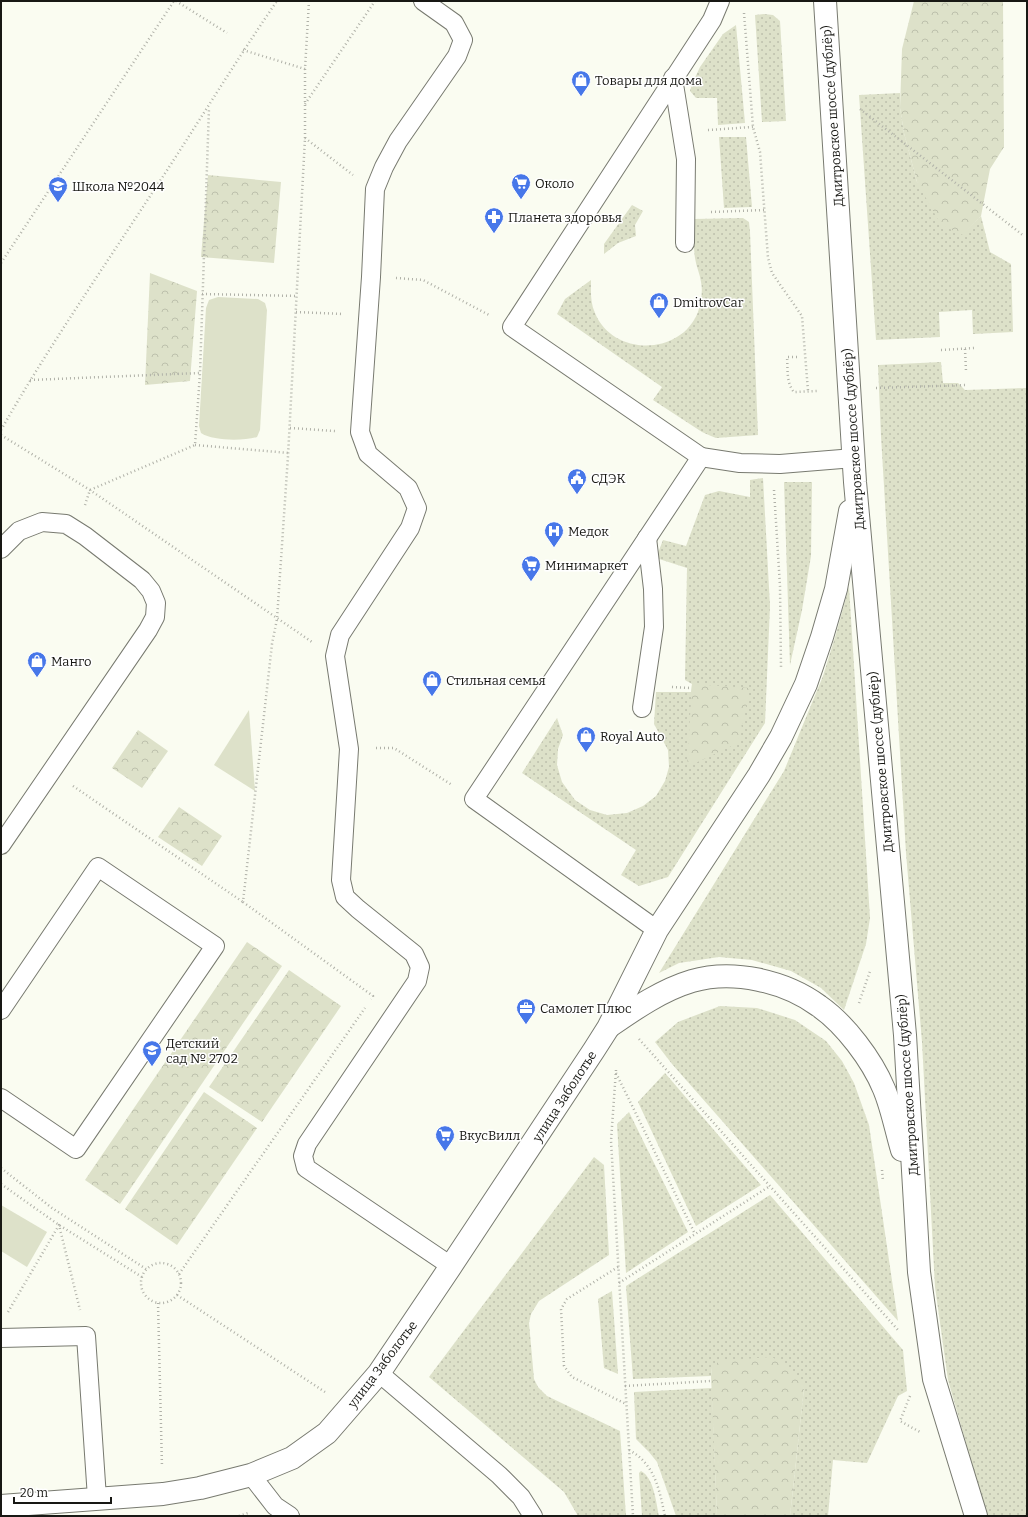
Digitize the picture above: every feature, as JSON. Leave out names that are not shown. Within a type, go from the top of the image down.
[{"type":"street","name":"Дмитровское шоссе (дублёр)","points":[[824,1],[855,482],[905,1035],[919,1272],[934,1379],[976,1516]]},
{"type":"street","name":"улица Заболотье","points":[[6,1509],[97,1498],[163,1494],[200,1488],[251,1475],[292,1458],[327,1433],[379,1373],[608,1028],[657,930],[759,775],[781,737],[806,684],[836,589],[855,482]]},
{"type":"street","points":[[608,1028],[664,991],[693,981],[728,976],[753,978],[801,995],[820,1006],[843,1027],[875,1072],[884,1089],[892,1114],[914,1196]]},
{"type":"lane","points":[[423,1],[454,23],[463,40],[457,56],[398,141],[384,167],[375,189],[372,277],[360,432],[368,454],[408,488],[417,508],[410,528],[340,635],[335,656],[349,748],[341,880],[345,897],[414,954],[420,967],[417,981],[307,1144],[303,1156],[306,1168],[451,1266]]},
{"type":"lane","points":[[720,1],[712,20],[512,327],[700,457],[740,463],[773,463],[854,458]]},
{"type":"lane","points":[[673,78],[686,159],[684,243]]},
{"type":"lane","points":[[657,930],[474,799],[700,457]]},
{"type":"lane","points":[[1,549],[19,531],[42,522],[66,524],[142,580],[151,591],[156,603],[155,617],[148,630],[1,846]]},
{"type":"lane","points":[[642,708],[654,627],[653,590],[647,538]]},
{"type":"lane","points":[[1,1010],[98,867],[215,946],[76,1149],[1,1098]]},
{"type":"lane","points":[[1,1338],[86,1336],[97,1498]]},
{"type":"lane","points":[[379,1373],[499,1475],[520,1497],[533,1516]]},
{"type":"lane","points":[[251,1475],[276,1506],[290,1516]]},
{"type":"path","points":[[1,263],[175,1],[227,33]]},
{"type":"path","points":[[1,430],[29,380],[209,107],[243,50],[277,1]]},
{"type":"path","points":[[243,902],[272,644],[277,619],[289,453],[305,138],[305,69],[309,1]]},
{"type":"path","points":[[305,104],[375,1]]},
{"type":"path","points":[[744,9],[753,127],[760,152],[768,258],[772,273],[802,316],[808,391]]},
{"type":"path","points":[[243,50],[305,69]]},
{"type":"path","points":[[830,86],[1024,236]]},
{"type":"path","points":[[195,445],[200,373],[209,107]]},
{"type":"path","points":[[681,132],[753,127]]},
{"type":"path","points":[[305,138],[375,189]]},
{"type":"path","points":[[685,212],[764,210]]},
{"type":"path","points":[[372,277],[423,280],[512,327]]},
{"type":"path","points":[[202,294],[297,296]]},
{"type":"path","points":[[296,312],[369,316]]},
{"type":"path","points":[[941,350],[974,348]]},
{"type":"path","points":[[965,349],[966,371]]},
{"type":"path","points":[[797,357],[787,357],[788,380],[790,387],[794,392],[818,391]]},
{"type":"path","points":[[29,380],[200,373]]},
{"type":"path","points":[[872,389],[967,385]]},
{"type":"path","points":[[290,428],[360,432]]},
{"type":"path","points":[[1,436],[90,490],[277,619],[335,656]]},
{"type":"path","points":[[77,531],[90,490],[195,445],[289,453]]},
{"type":"path","points":[[773,463],[780,586],[781,674]]},
{"type":"path","points":[[349,748],[394,748],[474,799]]},
{"type":"path","points":[[52,772],[243,902],[373,996],[179,1274]]},
{"type":"path","points":[[633,1043],[644,1033]]},
{"type":"path","points":[[638,1038],[901,1334]]},
{"type":"path","points":[[594,1050],[616,1065],[611,1141],[633,1516]]},
{"type":"path","points":[[615,1072],[695,1234]]},
{"type":"path","points":[[881,1163],[884,1184]]},
{"type":"path","points":[[1,1168],[52,1208],[146,1269]]},
{"type":"path","points":[[1,1184],[59,1225],[142,1277]]},
{"type":"path","points":[[619,1283],[770,1186]]},
{"type":"path","points":[[5,1317],[59,1225]]},
{"type":"path","points":[[59,1225],[86,1336]]},
{"type":"path","points":[[161,1263],[168,1265],[179,1274],[180,1288],[177,1295],[172,1300],[165,1303],[158,1303],[150,1300],[143,1294],[140,1285],[142,1277],[146,1269],[154,1264],[161,1263]]},
{"type":"path","points":[[618,1267],[567,1299],[561,1309],[564,1366],[572,1377],[626,1404]]},
{"type":"path","points":[[177,1295],[350,1408]]},
{"type":"path","points":[[158,1303],[163,1494]]},
{"type":"path","points":[[625,1386],[711,1380]]},
{"type":"path","points":[[912,1392],[900,1421],[923,1434]]},
{"type":"path","points":[[629,1449],[640,1456],[649,1467],[658,1486],[665,1516]]},
{"type":"green space","points":[[914,1],[1003,1],[1004,147],[990,169],[981,216],[963,235],[941,225],[917,182],[904,133],[900,108],[902,49]]},
{"type":"green space","points":[[755,15],[773,15],[780,21],[786,121],[762,122]]},
{"type":"green space","points":[[736,25],[745,123],[718,125],[717,98],[696,98],[690,91],[700,67],[723,34]]},
{"type":"green space","points":[[900,93],[900,108],[904,133],[917,182],[963,234],[981,216],[990,252],[1011,264],[1013,332],[973,334],[972,310],[939,312],[940,337],[876,340],[859,95]]},
{"type":"green space","points":[[719,137],[746,137],[752,207],[724,208]]},
{"type":"green space","points":[[208,175],[281,182],[274,263],[201,257]]},
{"type":"green space","points":[[632,205],[643,211],[635,225],[636,236],[618,243],[604,254],[604,244]]},
{"type":"green space","points":[[743,218],[749,222],[750,232],[758,435],[716,438],[702,432],[653,400],[662,387],[557,314],[565,299],[591,280],[593,309],[604,327],[616,338],[631,344],[647,346],[663,343],[677,337],[689,326],[698,312],[700,305],[702,286],[694,253],[694,219]]},
{"type":"green space","points":[[150,273],[197,291],[190,381],[145,385]]},
{"type":"green space","points":[[218,297],[258,299],[265,303],[267,310],[260,430],[257,437],[236,440],[213,438],[201,433],[199,426],[206,308],[209,300]]},
{"type":"green space","points":[[941,362],[943,383],[958,383],[965,390],[1027,388],[1027,1516],[987,1516],[948,1380],[935,1287],[922,1042],[906,853],[878,365]]},
{"type":"green space","points":[[763,478],[770,606],[765,723],[668,877],[639,886],[621,875],[636,850],[522,773],[557,718],[563,735],[558,749],[557,765],[562,782],[575,800],[590,810],[607,815],[627,813],[643,806],[656,796],[665,781],[669,767],[668,750],[654,724],[656,692],[691,692],[692,684],[685,680],[687,568],[656,558],[663,540],[686,546],[705,495],[719,491],[750,497],[750,480]]},
{"type":"green space","points":[[784,482],[812,482],[811,556],[802,610],[790,665]]},
{"type":"green space","points":[[849,587],[870,918],[866,944],[844,1010],[821,988],[791,971],[752,960],[719,957],[679,963],[659,973],[784,771],[823,676]]},
{"type":"green space","points":[[692,684],[750,688],[738,743],[687,767]]},
{"type":"green space","points":[[249,710],[255,791],[214,765]]},
{"type":"green space","points":[[138,730],[168,751],[142,788],[112,768]]},
{"type":"green space","points":[[179,807],[222,836],[202,866],[158,837]]},
{"type":"green space","points":[[247,942],[282,966],[120,1204],[85,1180]]},
{"type":"green space","points":[[289,970],[341,1006],[262,1122],[209,1087]]},
{"type":"green space","points":[[720,1006],[757,1008],[795,1020],[826,1041],[842,1061],[854,1083],[869,1125],[898,1321],[672,1064],[655,1042],[678,1022]]},
{"type":"green space","points":[[665,1073],[761,1185],[696,1226],[638,1102]]},
{"type":"green space","points":[[204,1092],[257,1128],[177,1245],[125,1209]]},
{"type":"green space","points":[[629,1112],[688,1232],[626,1273],[617,1124]]},
{"type":"green space","points":[[594,1157],[604,1165],[609,1255],[539,1301],[531,1314],[529,1323],[534,1379],[538,1387],[547,1396],[620,1431],[626,1516],[578,1516],[564,1492],[429,1377]]},
{"type":"green space","points":[[770,1195],[903,1350],[907,1391],[898,1396],[867,1463],[833,1460],[828,1516],[790,1516],[804,1388],[712,1368],[711,1376],[633,1379],[626,1286]]},
{"type":"green space","points":[[1,1205],[47,1232],[27,1267],[1,1251]]},
{"type":"green space","points":[[612,1291],[618,1374],[604,1368],[598,1299]]},
{"type":"green space","points":[[771,1357],[781,1362],[791,1370],[799,1378],[804,1388],[790,1516],[717,1516],[711,1376],[712,1368],[719,1361]]},
{"type":"green space","points":[[712,1388],[717,1516],[676,1516],[657,1462],[636,1439],[634,1392]]},
{"type":"green space","points":[[641,1471],[649,1479],[652,1485],[659,1516],[642,1516],[639,1473]]},
{"type":"place","name":"Товары для дома","points":[[581,97]]},
{"type":"place","name":"Около","points":[[521,200]]},
{"type":"place","name":"Школа №2044","points":[[58,203]]},
{"type":"place","name":"Планета здоровья","points":[[494,234]]},
{"type":"place","name":"DmitrovCar","points":[[659,319]]},
{"type":"place","name":"СДЭК","points":[[577,495]]},
{"type":"place","name":"Медок","points":[[554,548]]},
{"type":"place","name":"Минимаркет","points":[[531,582]]},
{"type":"place","name":"Манго","points":[[37,678]]},
{"type":"place","name":"Стильная семья","points":[[432,697]]},
{"type":"place","name":"Royal Auto","points":[[586,753]]},
{"type":"place","name":"Самолет Плюс","points":[[526,1025]]},
{"type":"place","name":"Детский сад № 2702","points":[[152,1067]]},
{"type":"place","name":"ВкусВилл","points":[[445,1152]]}]
